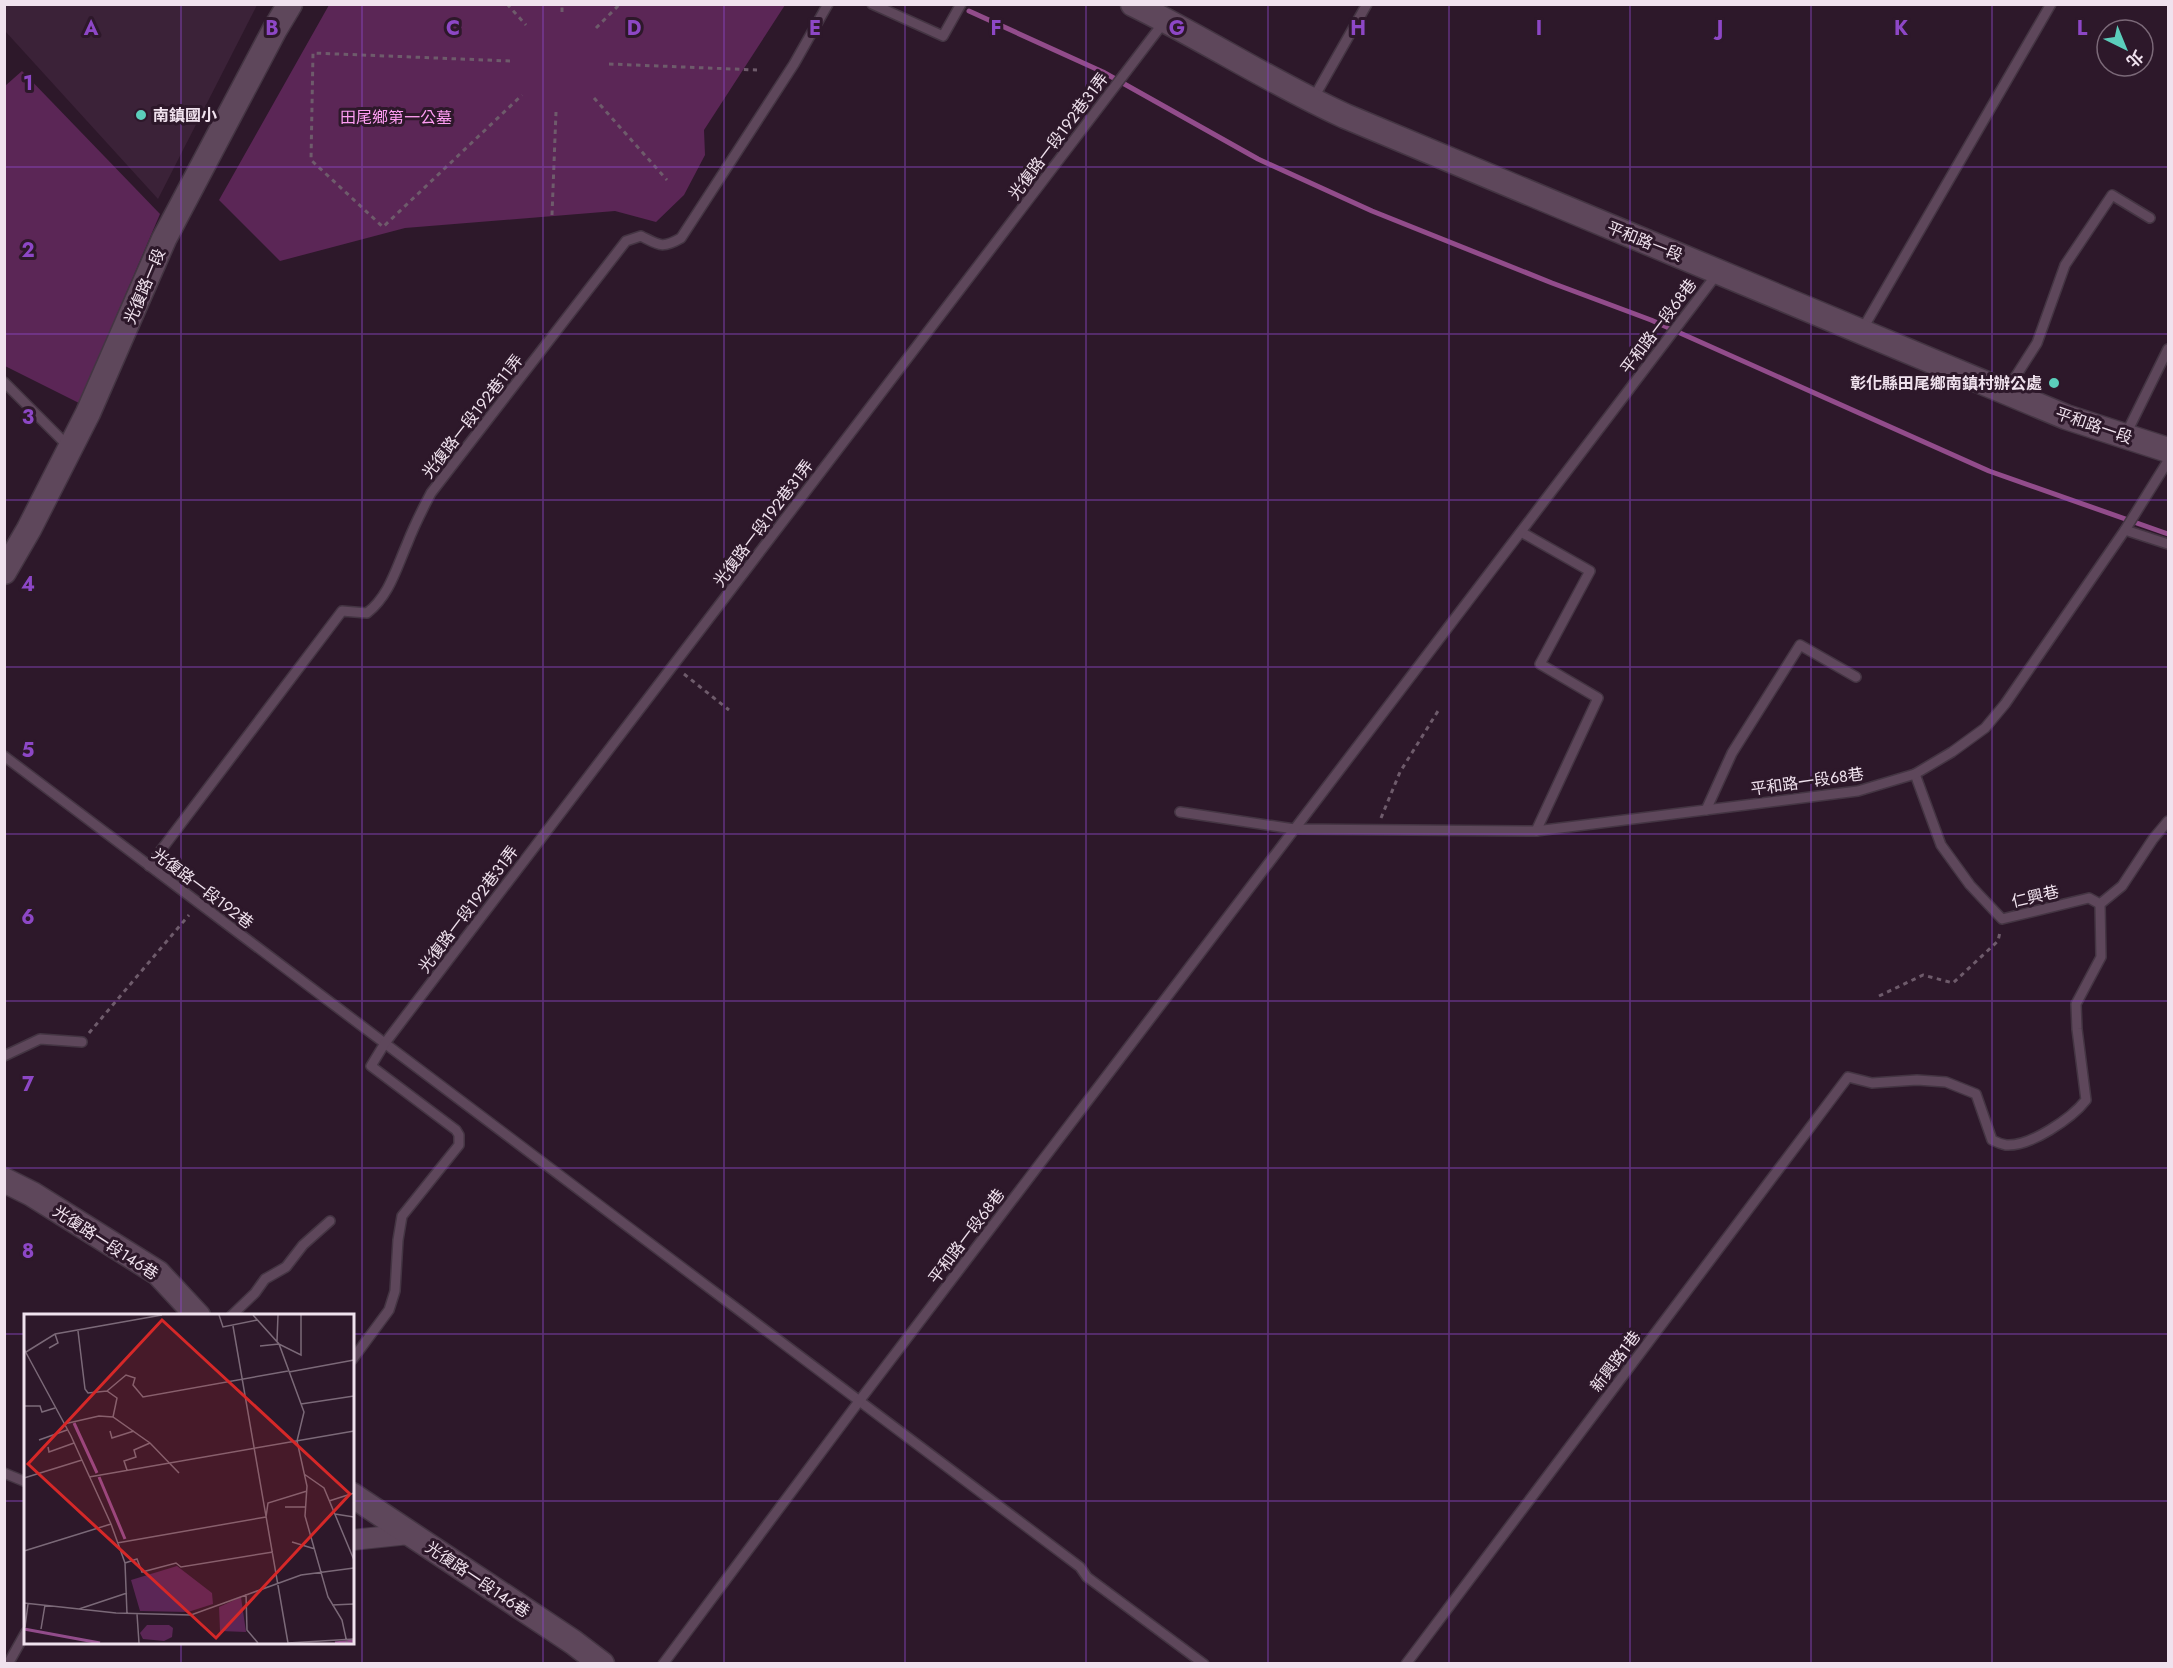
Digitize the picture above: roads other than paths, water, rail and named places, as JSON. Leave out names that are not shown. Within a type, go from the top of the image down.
[{"type":"street","name":"光復路一段","points":[[4,572],[70,449],[165,238],[290,4]]},
{"type":"street","name":"平和路一段","points":[[1133,4],[1312,101],[2066,417],[2169,450]]},
{"type":"street","name":"光復路一段146巷","points":[[4,1180],[32,1194],[158,1273],[196,1314]]},
{"type":"street","name":"光復路一段146巷","points":[[354,1496],[573,1642],[602,1664]]},
{"type":"street","points":[[354,1540],[409,1533]]},
{"type":"lane","name":"光復路一段192巷11弄","points":[[149,866],[342,611],[367,614],[376,606],[394,578],[418,517],[431,493],[626,241],[641,236],[660,246],[671,244],[681,238],[794,64],[828,4]]},
{"type":"lane","points":[[872,4],[943,36],[961,4]]},
{"type":"lane","points":[[1312,101],[1367,4]]},
{"type":"lane","points":[[1862,331],[2050,4]]},
{"type":"lane","name":"光復路一段192巷31弄","points":[[354,1357],[389,1310],[396,1291],[402,1216],[459,1145],[459,1135],[456,1130],[371,1066],[385,1043],[1166,20]]},
{"type":"lane","points":[[2006,392],[2037,343],[2065,266],[2112,195],[2150,218]]},
{"type":"lane","name":"平和路一段68巷","points":[[663,1664],[860,1400],[1719,271]]},
{"type":"lane","points":[[2125,436],[2169,349]]},
{"type":"lane","points":[[4,381],[70,449]]},
{"type":"lane","name":"平和路一段68巷","points":[[1294,829],[1536,831],[1858,791],[1915,774],[1952,752],[1985,728],[2005,704],[2125,530],[2169,461]]},
{"type":"lane","points":[[2125,530],[2169,544]]},
{"type":"lane","points":[[1521,532],[1590,572],[1540,664],[1598,698],[1536,831]]},
{"type":"lane","points":[[1706,810],[1732,753],[1800,645],[1856,678]]},
{"type":"lane","name":"光復路一段192巷","points":[[4,756],[860,1400],[1080,1567],[1087,1577],[1204,1664]]},
{"type":"lane","name":"仁興巷","points":[[1915,774],[1941,845],[1970,885],[2002,919],[2089,898],[2100,904]]},
{"type":"lane","points":[[1180,812],[1294,829]]},
{"type":"lane","points":[[2100,904],[2122,886],[2153,839],[2169,822]]},
{"type":"lane","name":"新興路1巷","points":[[1406,1664],[1848,1077],[1872,1083],[1917,1080],[1946,1082],[1976,1094],[1992,1140],[2006,1145],[2031,1139],[2076,1113],[2086,1100],[2076,1004],[2101,957],[2100,904]]},
{"type":"lane","points":[[4,1056],[40,1039],[82,1042]]},
{"type":"lane","points":[[233,1314],[255,1293],[265,1279],[285,1267],[303,1245],[330,1221]]},
{"type":"lane","points":[[4,1473],[24,1481]]},
{"type":"lane","points":[[8,1664],[24,1636]]},
{"type":"waterway","points":[[969,11],[1103,72],[1258,159],[1372,211],[1651,320],[1989,471],[2168,534]]},
{"type":"place","name":"南鎮國小","points":[[141,115]]},
{"type":"place","name":"彰化縣田尾鄉南鎮村辦公處","points":[[2054,383]]},
{"type":"park label","name":"田尾鄉第一公墓","points":[[396,117]]}]
